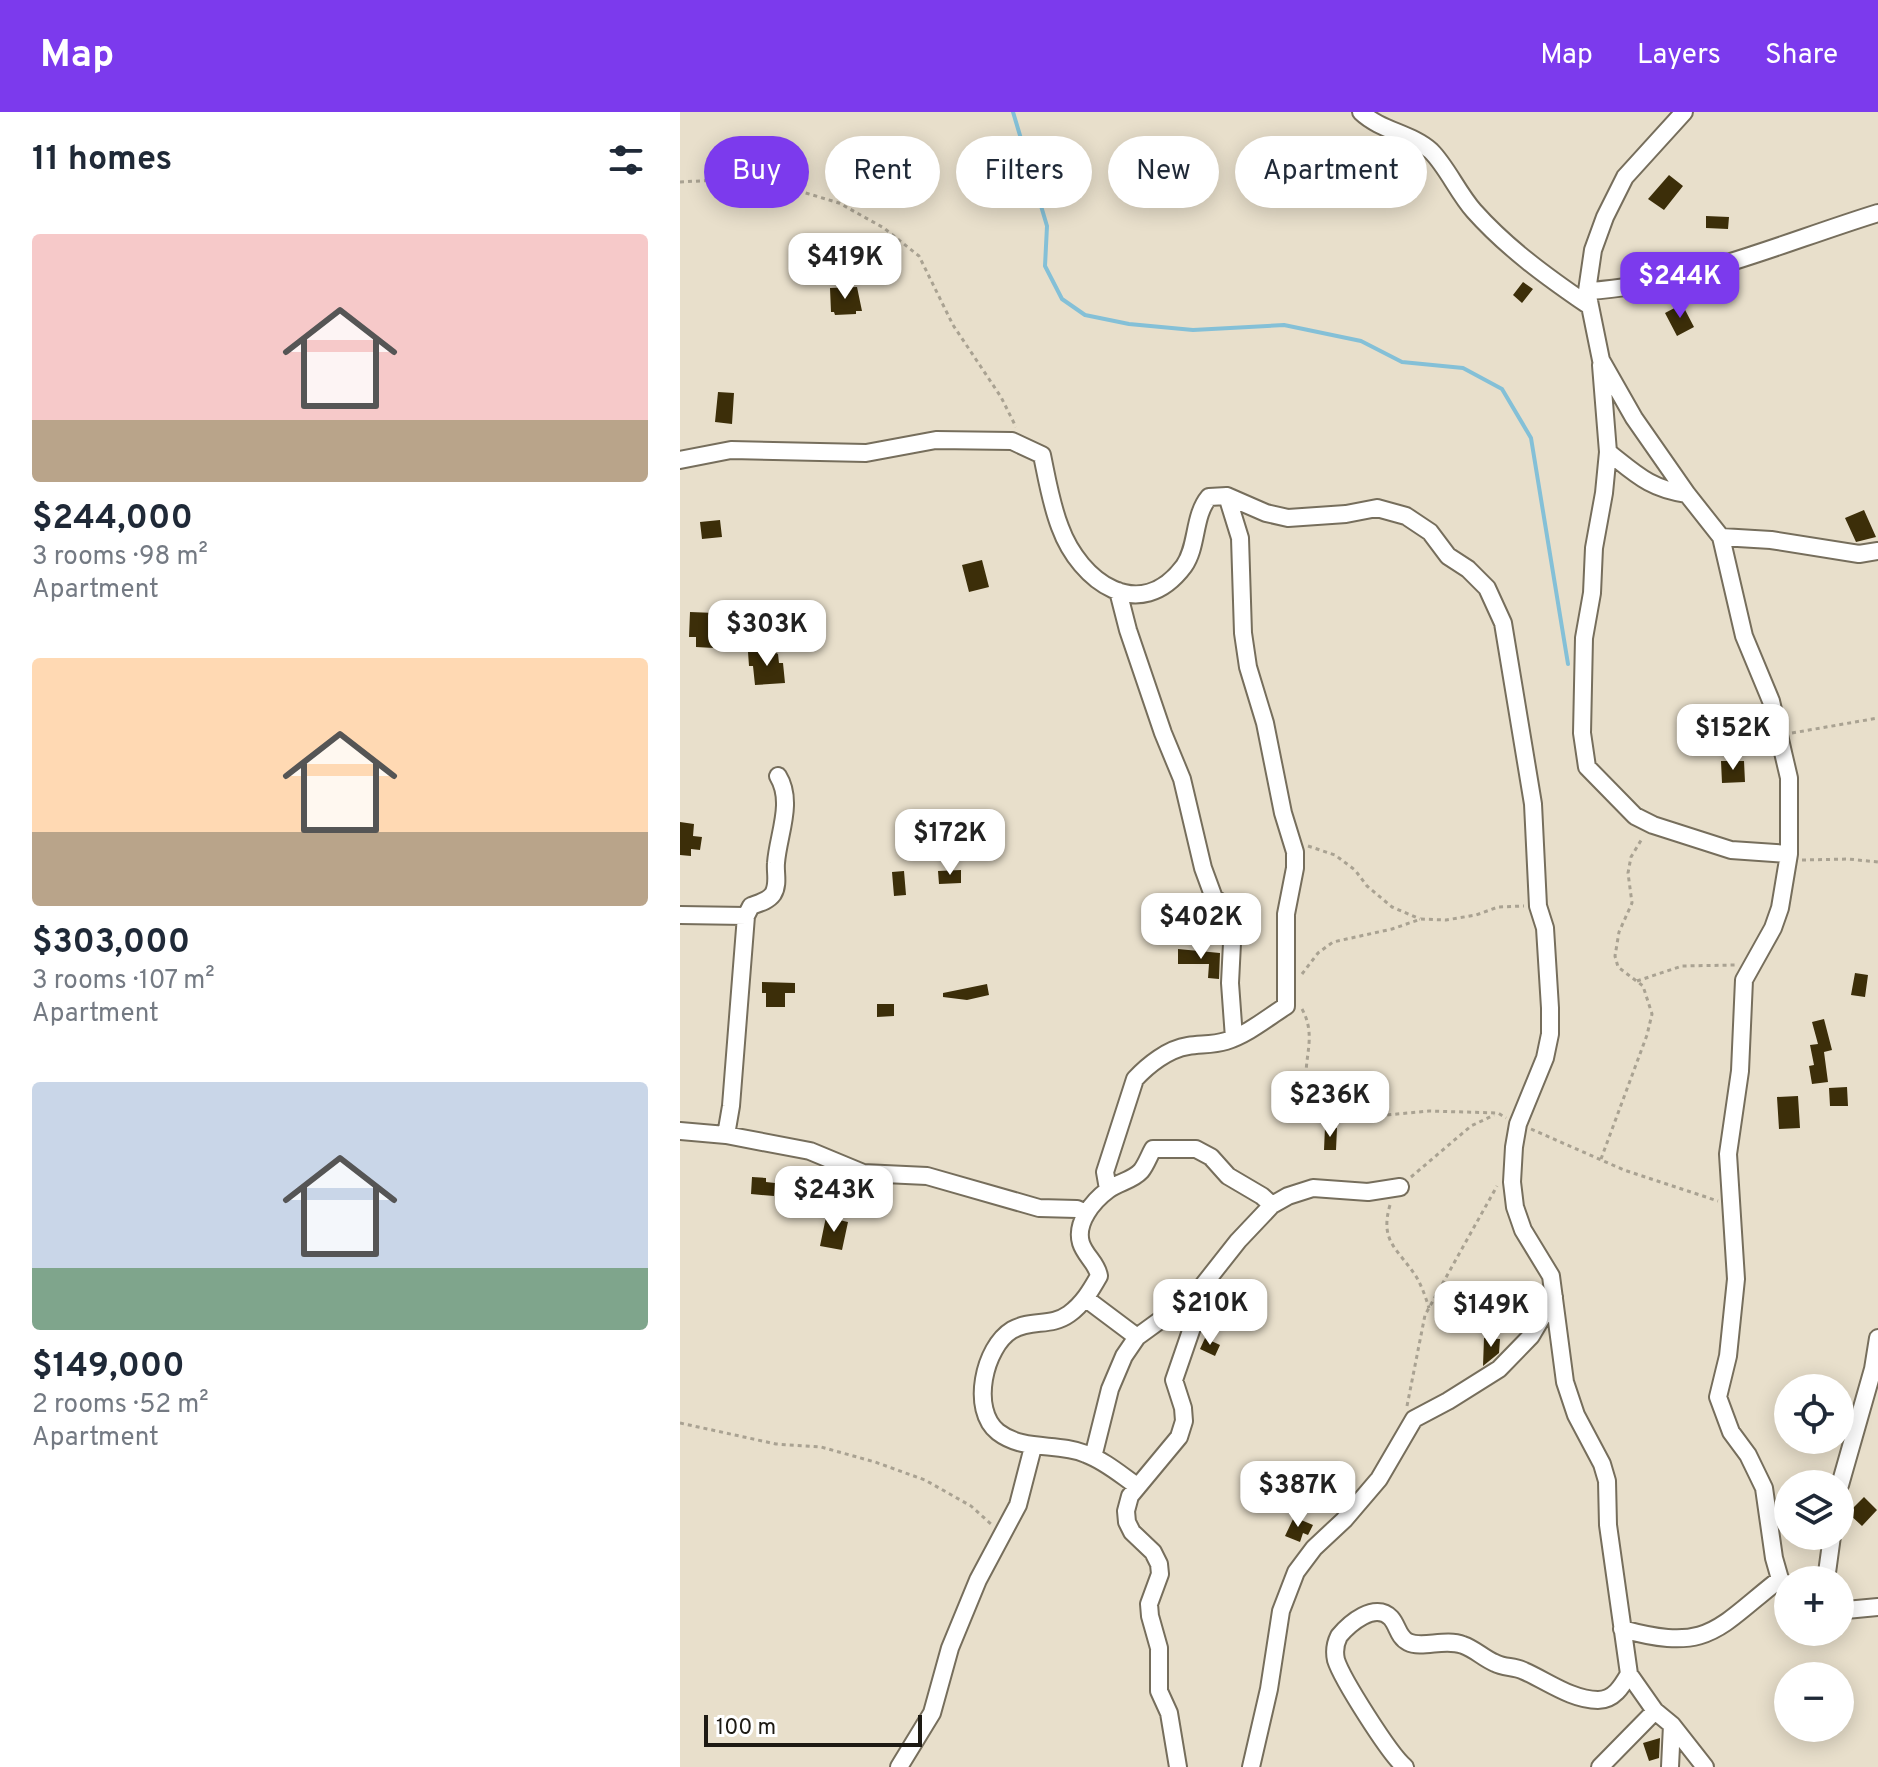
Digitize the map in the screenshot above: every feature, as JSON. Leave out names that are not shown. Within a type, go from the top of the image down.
[{"type":"street","points":[[1361,112],[1374,123],[1430,150],[1474,211],[1508,245],[1587,298],[1719,267],[1878,213]]},
{"type":"street","points":[[1684,112],[1625,177],[1593,250],[1587,298],[1601,360],[1608,452],[1584,638],[1582,733],[1587,767],[1635,816],[1653,825],[1731,850],[1788,857]]},
{"type":"street","points":[[1601,360],[1634,418],[1721,537],[1744,636],[1757,663],[1780,735],[1789,778],[1788,857],[1783,895],[1773,928],[1744,980],[1739,1082],[1729,1143],[1736,1279],[1728,1356],[1718,1397],[1731,1432],[1748,1455],[1764,1488],[1780,1566]]},
{"type":"street","points":[[680,460],[731,450],[866,453],[936,440],[1012,441],[1042,455],[1060,529],[1083,567],[1105,586],[1130,596],[1149,594],[1166,584],[1185,564],[1202,506],[1209,497],[1227,496],[1266,513],[1288,518],[1346,514],[1377,508],[1406,516],[1430,532],[1448,556],[1468,569],[1487,588],[1503,623],[1533,804],[1538,906],[1545,928],[1550,1034],[1537,1082],[1518,1124],[1512,1182],[1515,1207],[1523,1230],[1551,1276],[1565,1382],[1576,1415],[1602,1464],[1607,1481],[1608,1525],[1629,1674],[1655,1711],[1672,1725],[1705,1767]]},
{"type":"street","points":[[1608,452],[1650,485],[1687,494]]},
{"type":"street","points":[[1108,1189],[1105,1172],[1135,1079],[1146,1067],[1187,1046],[1206,1046],[1234,1038],[1290,1001],[1286,914],[1295,852],[1265,723],[1248,667],[1243,633],[1240,538],[1227,496]]},
{"type":"street","points":[[1721,537],[1771,540],[1859,554],[1878,551]]},
{"type":"street","points":[[1118,591],[1132,642],[1182,779],[1203,868],[1214,898],[1228,908],[1233,923],[1230,983],[1234,1038]]},
{"type":"street","points":[[726,1135],[746,916],[751,906],[768,900],[776,891],[784,786],[778,776]]},
{"type":"street","points":[[680,915],[746,916]]},
{"type":"street","points":[[680,1131],[726,1135],[810,1151],[863,1173],[927,1176],[1039,1208],[1077,1209],[1086,1213]]},
{"type":"street","points":[[1137,1486],[1093,1457],[1065,1448],[1033,1447],[997,1432],[983,1414],[982,1396],[986,1372],[996,1345],[1009,1332],[1029,1322],[1052,1322],[1067,1316],[1085,1298],[1099,1276],[1098,1267],[1081,1243],[1080,1231],[1086,1213],[1108,1189],[1142,1170],[1153,1149],[1196,1149],[1211,1157],[1228,1176],[1272,1205]]},
{"type":"street","points":[[1093,1457],[1110,1389],[1124,1356],[1137,1337],[1159,1321],[1182,1312],[1238,1241],[1272,1205],[1313,1188],[1368,1192],[1400,1187]]},
{"type":"street","points":[[1251,1767],[1269,1689],[1281,1611],[1296,1572],[1314,1548],[1344,1520],[1379,1479],[1414,1419],[1499,1369],[1531,1336],[1555,1295]]},
{"type":"street","points":[[1085,1298],[1137,1337]]},
{"type":"street","points":[[1178,1767],[1169,1713],[1159,1691],[1159,1648],[1150,1616],[1149,1604],[1160,1574],[1159,1564],[1153,1552],[1132,1532],[1127,1522],[1130,1496],[1179,1437],[1184,1421],[1174,1380],[1195,1319],[1191,1300]]},
{"type":"street","points":[[1844,1470],[1873,1369],[1878,1338]]},
{"type":"street","points":[[899,1767],[932,1713],[950,1648],[978,1580],[1018,1505],[1033,1447]]},
{"type":"street","points":[[1622,1629],[1661,1638],[1697,1638],[1715,1630],[1774,1590]]},
{"type":"street","points":[[1854,1609],[1878,1607]]},
{"type":"street","points":[[1405,1767],[1384,1742],[1345,1678],[1335,1655],[1339,1636],[1368,1613],[1383,1613],[1391,1618],[1398,1633],[1412,1644],[1456,1642],[1497,1664],[1521,1669],[1558,1688],[1599,1700],[1610,1697],[1620,1689],[1629,1674]]},
{"type":"street","points":[[1600,1767],[1655,1711]]},
{"type":"street","points":[[1670,1767],[1672,1725]]},
{"type":"path","points":[[680,182],[756,178],[839,203],[884,228],[919,256],[953,325],[1001,397],[1027,447]]},
{"type":"path","points":[[1780,735],[1878,718]]},
{"type":"path","points":[[1601,1160],[1652,1014],[1643,986],[1618,967],[1615,943],[1632,903],[1628,873],[1631,857],[1639,841],[1653,825]]},
{"type":"path","points":[[1290,839],[1335,855],[1392,907],[1421,919],[1446,920],[1476,915],[1498,907],[1538,906]]},
{"type":"path","points":[[1788,857],[1878,862]]},
{"type":"path","points":[[1421,919],[1333,942],[1318,953],[1302,973],[1290,1001],[1306,1017],[1308,1044],[1305,1081],[1309,1093],[1333,1120],[1429,1111],[1498,1113],[1624,1170],[1731,1205]]},
{"type":"path","points":[[1637,981],[1682,966],[1724,964],[1750,968]]},
{"type":"path","points":[[1429,1308],[1417,1278],[1391,1246],[1387,1236],[1385,1220],[1391,1201],[1400,1187],[1451,1141],[1471,1126],[1498,1113]]},
{"type":"path","points":[[1407,1407],[1429,1308],[1499,1183]]},
{"type":"path","points":[[680,1423],[776,1444],[821,1447],[913,1475],[971,1506],[1002,1535]]},
{"type":"building","points":[[1669,175],[1683,186],[1664,210],[1648,199]]},
{"type":"building","points":[[1706,216],[1729,217],[1728,229],[1706,228]]},
{"type":"building","points":[[1523,282],[1533,289],[1522,303],[1513,295]]},
{"type":"building","points":[[857,287],[862,311],[835,315],[831,312],[830,288]]},
{"type":"building","points":[[1682,304],[1694,327],[1677,336],[1665,313]]},
{"type":"building","points":[[718,392],[734,393],[732,424],[715,422]]},
{"type":"building","points":[[1864,510],[1876,537],[1856,542],[1845,518]]},
{"type":"building","points":[[720,520],[722,537],[702,539],[700,522]]},
{"type":"building","points":[[982,560],[989,587],[969,592],[962,565]]},
{"type":"building","points":[[690,612],[715,613],[718,618],[724,619],[723,645],[696,647],[696,637],[689,637]]},
{"type":"building","points":[[771,650],[778,654],[779,663],[783,663],[785,683],[755,685],[748,652]]},
{"type":"building","points":[[1721,761],[1744,761],[1745,782],[1722,783]]},
{"type":"building","points":[[680,822],[694,824],[693,836],[702,837],[700,850],[691,849],[691,856],[680,855]]},
{"type":"building","points":[[961,870],[961,883],[939,884],[938,871]]},
{"type":"building","points":[[904,871],[906,895],[894,896],[892,872]]},
{"type":"building","points":[[1178,949],[1220,953],[1219,979],[1208,978],[1209,964],[1178,964]]},
{"type":"building","points":[[1855,973],[1868,975],[1865,997],[1851,995]]},
{"type":"building","points":[[762,982],[795,983],[795,993],[785,993],[785,1007],[766,1007]]},
{"type":"building","points":[[987,984],[989,995],[967,1000],[943,997],[943,993]]},
{"type":"building","points":[[877,1004],[894,1004],[894,1016],[877,1017]]},
{"type":"building","points":[[1824,1019],[1832,1050],[1824,1052],[1828,1082],[1812,1084],[1809,1066],[1814,1065],[1810,1045],[1818,1044],[1812,1022]]},
{"type":"building","points":[[1847,1087],[1848,1106],[1830,1106],[1829,1088]]},
{"type":"building","points":[[1798,1096],[1800,1128],[1779,1129],[1777,1097]]},
{"type":"building","points":[[1325,1127],[1337,1128],[1336,1150],[1324,1150]]},
{"type":"building","points":[[752,1177],[766,1178],[766,1182],[775,1183],[774,1196],[751,1194]]},
{"type":"building","points":[[826,1217],[848,1222],[842,1250],[820,1246]]},
{"type":"building","points":[[1205,1338],[1220,1345],[1215,1356],[1200,1349]]},
{"type":"building","points":[[1484,1338],[1500,1339],[1499,1353],[1483,1366]]},
{"type":"building","points":[[1864,1497],[1877,1510],[1862,1526],[1854,1519],[1854,1507]]},
{"type":"building","points":[[1294,1517],[1313,1525],[1308,1535],[1303,1533],[1300,1542],[1285,1536]]},
{"type":"building","points":[[1660,1738],[1659,1758],[1649,1761],[1643,1743]]},
{"type":"waterway","points":[[1013,112],[1047,226],[1045,266],[1062,299],[1085,315],[1129,324],[1193,330],[1284,325],[1361,341],[1402,362],[1463,368],[1502,389],[1531,438],[1568,664]]}]
